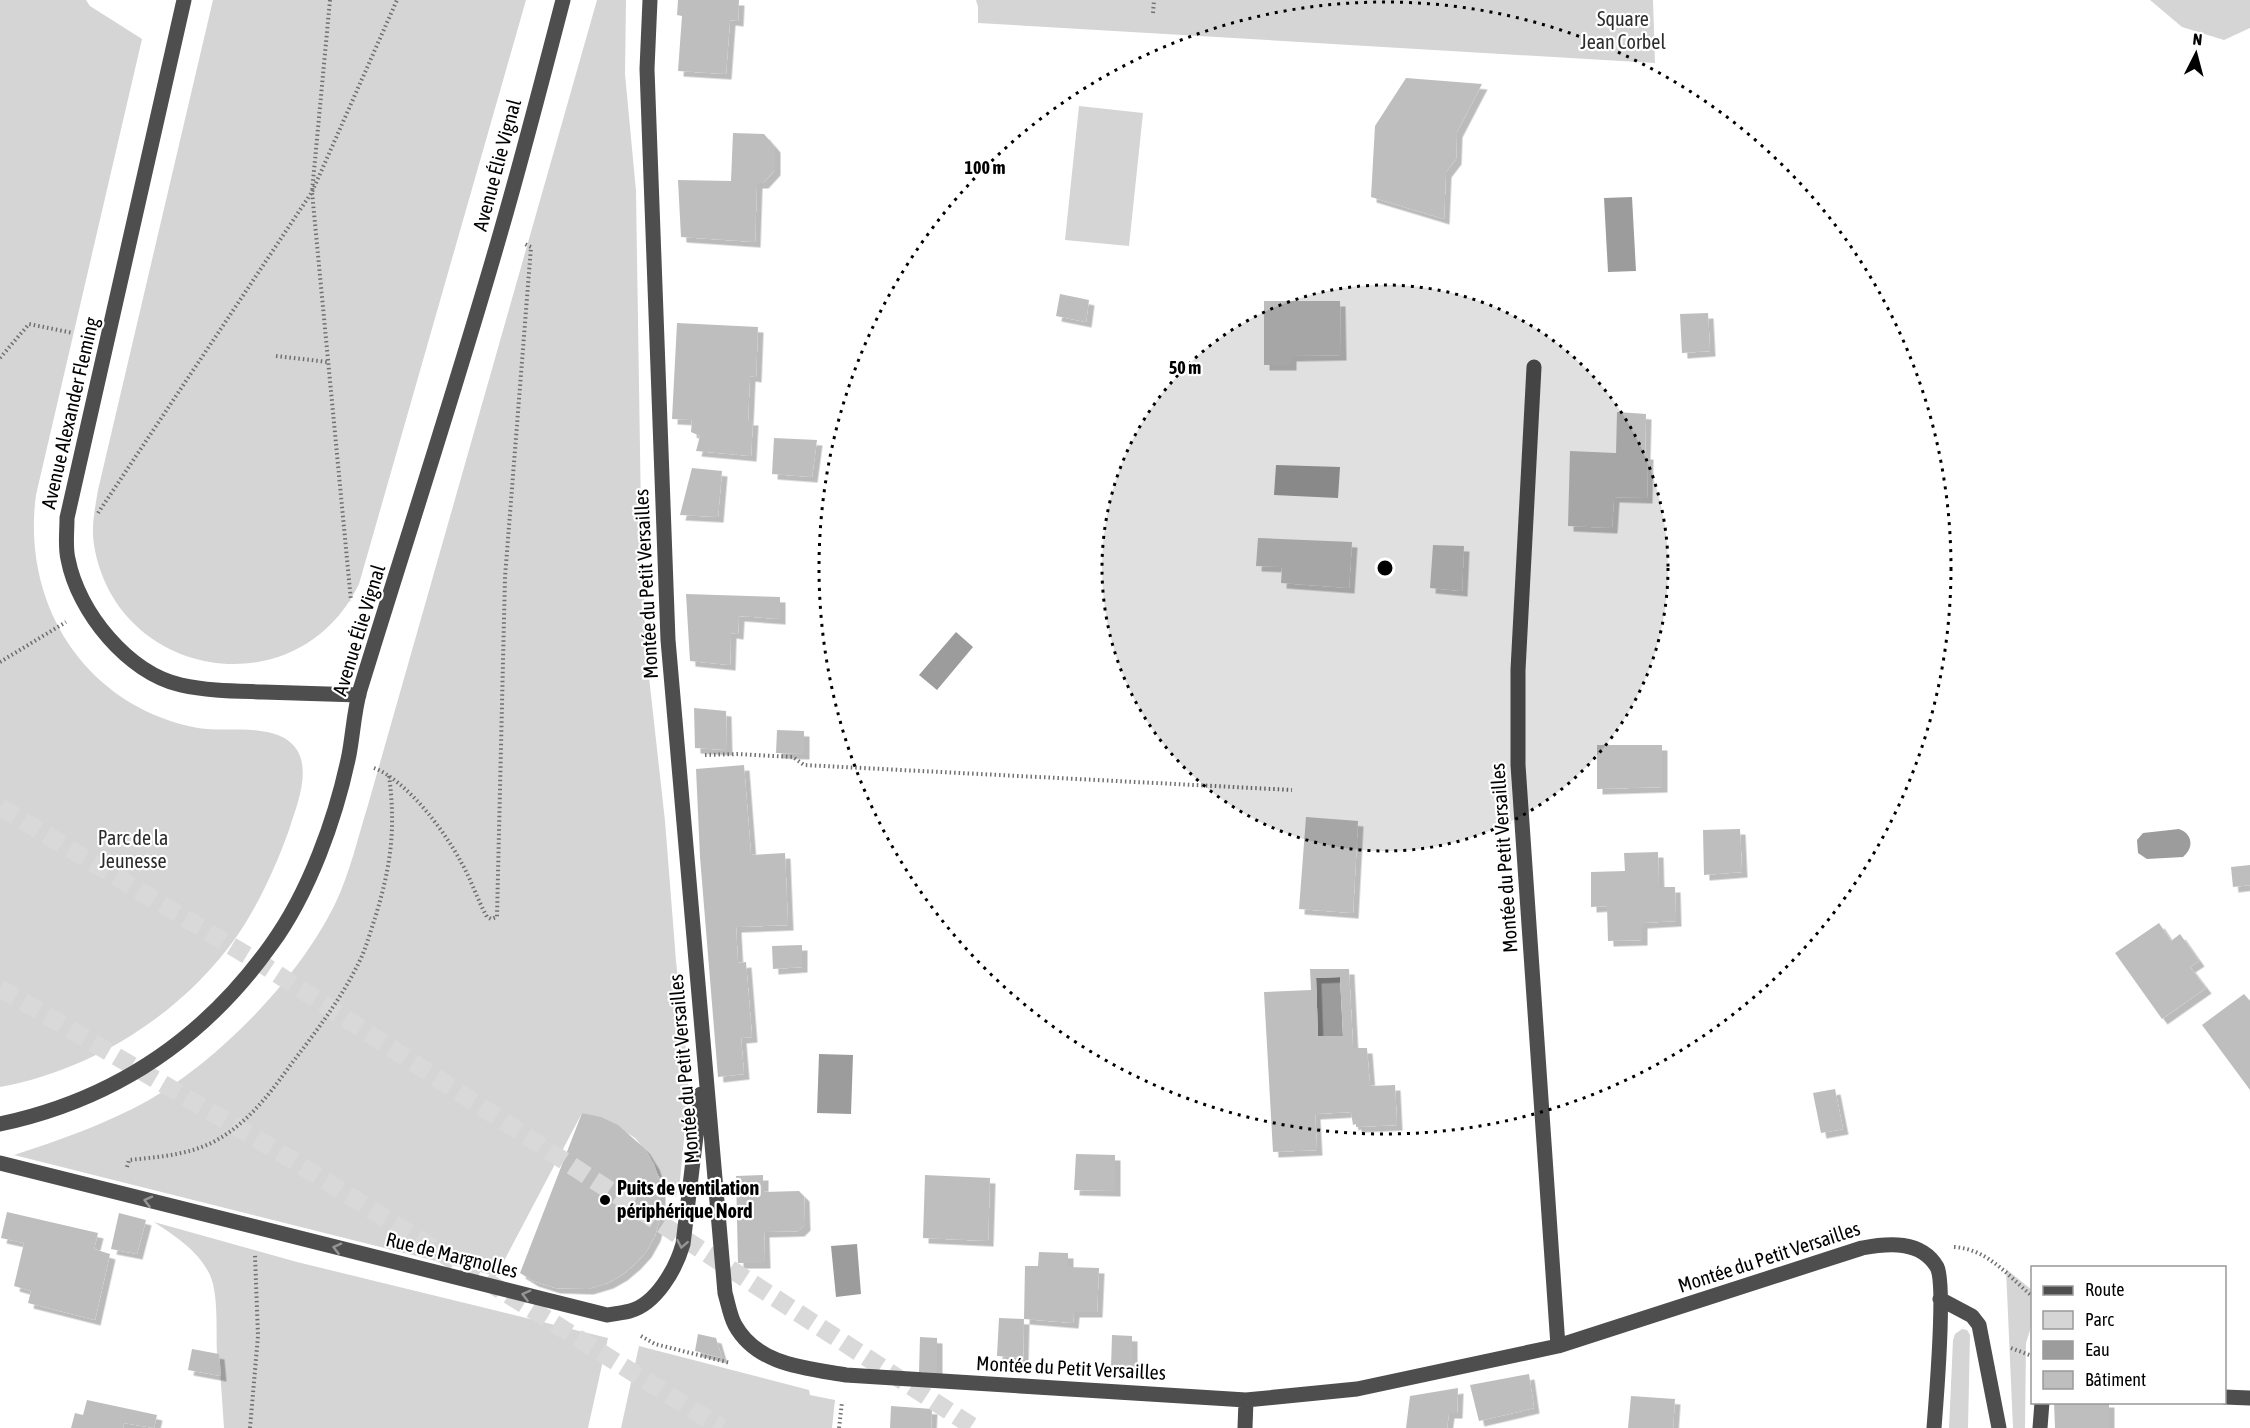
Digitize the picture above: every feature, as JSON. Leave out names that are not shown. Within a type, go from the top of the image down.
[{"type":"street","name":"Avenue Alexander Fleming","points":[[184,0],[67,518],[67,558],[77,588],[93,620],[118,649],[149,671],[179,685],[216,690],[359,695]]},
{"type":"street","name":"Avenue Élie Vignal","points":[[0,1124],[64,1106],[116,1084],[167,1052],[208,1019],[272,944],[297,902],[329,825],[349,757],[359,695],[501,232],[563,0]]},
{"type":"street","name":"Montée du Petit Versailles","points":[[650,0],[647,69],[667,629],[725,1293],[734,1324],[748,1343],[768,1358],[808,1369],[846,1375],[1246,1400],[1357,1389],[1558,1346],[1862,1248],[1887,1243],[1911,1246],[1925,1255]]},
{"type":"street","name":"Montée du Petit Versailles","points":[[1534,367],[1518,670],[1518,765],[1558,1346]]},
{"type":"street","name":"Rue de Margnolles","points":[[0,1163],[606,1315],[632,1311],[648,1300],[665,1283],[678,1262],[683,1244],[705,1061]]},
{"type":"street","points":[[1925,1255],[1937,1268],[1940,1299],[1934,1428]]},
{"type":"street","points":[[1940,1299],[1972,1316],[1979,1325],[1999,1428]]},
{"type":"street","points":[[2226,1396],[2250,1398]]},
{"type":"street","points":[[1245,1428],[1246,1400]]},
{"type":"street","points":[[2040,1428],[2042,1404]]},
{"type":"path","points":[[330,0],[312,192],[351,602]]},
{"type":"path","points":[[94,519],[312,192],[397,0]]},
{"type":"path","points":[[1153,13],[1154,0]]},
{"type":"path","points":[[349,757],[389,774],[435,823],[461,861],[487,916],[491,920],[497,917],[505,577],[531,247],[501,232]]},
{"type":"path","points":[[0,358],[29,324],[73,333]]},
{"type":"path","points":[[276,356],[328,362]]},
{"type":"path","points":[[0,662],[87,609]]},
{"type":"path","points":[[678,756],[747,754],[795,757],[804,765],[1292,790]]},
{"type":"path","points":[[129,1160],[168,1156],[193,1150],[234,1130],[267,1095],[332,1008],[363,955],[387,876],[394,808],[389,774]]},
{"type":"path","points":[[250,1428],[258,1336],[254,1228]]},
{"type":"path","points":[[1925,1255],[1956,1246],[1974,1250],[1999,1265],[2031,1295]]},
{"type":"path","points":[[606,1315],[655,1344],[739,1365],[768,1358]]},
{"type":"green space","name":"Parc de la Jeunesse","points":[[0,0],[86,0],[90,6],[142,39],[36,495],[34,536],[39,575],[51,612],[69,645],[94,674],[123,698],[158,716],[198,728],[252,730],[278,735],[289,741],[297,750],[303,769],[298,801],[273,871],[245,924],[215,964],[162,1014],[133,1034],[69,1067],[35,1079],[0,1087]]},
{"type":"green space","points":[[213,0],[526,0],[359,584],[331,624],[295,650],[254,663],[212,662],[171,650],[136,626],[109,591],[93,538],[98,490]]},
{"type":"green space","points":[[597,0],[626,0],[625,74],[636,191],[641,514],[646,650],[665,821],[676,961],[688,1069],[688,1098],[680,1180],[676,1197],[658,1175],[649,1155],[635,1138],[609,1121],[582,1113],[496,1276],[14,1155],[83,1131],[133,1109],[176,1083],[203,1062],[230,1039],[279,988],[320,932],[335,904],[368,805]]},
{"type":"green space","name":"Square Jean Corbel","points":[[976,0],[1653,0],[1655,63],[978,23]]},
{"type":"green space","points":[[2150,0],[2250,0],[2250,28],[2224,40],[2182,27]]},
{"type":"green space","points":[[1079,106],[1143,113],[1129,246],[1065,240]]},
{"type":"green space","points":[[154,1222],[297,1262],[608,1338],[588,1428],[224,1428],[213,1284],[204,1265],[190,1248]]},
{"type":"green space","points":[[2006,1269],[2031,1289],[2031,1327],[2026,1343],[2025,1428],[2013,1428]]},
{"type":"green space","points":[[1962,1329],[1967,1330],[1970,1335],[1968,1428],[1949,1428],[1953,1340],[1955,1334]]},
{"type":"green space","points":[[639,1346],[809,1390],[810,1395],[835,1400],[832,1428],[621,1428]]},
{"type":"water","points":[[1632,197],[1636,271],[1608,272],[1604,198]]},
{"type":"water","points":[[1276,465],[1340,467],[1338,498],[1274,495]]},
{"type":"water","points":[[956,632],[973,647],[937,690],[919,675]]},
{"type":"water","points":[[2179,829],[2187,834],[2190,842],[2189,850],[2183,857],[2147,859],[2138,853],[2137,840],[2143,833]]},
{"type":"water","points":[[1340,977],[1343,1036],[1318,1036],[1316,978]]},
{"type":"water","points":[[819,1054],[853,1055],[851,1114],[817,1113]]},
{"type":"water","points":[[857,1244],[861,1294],[836,1297],[831,1246]]},
{"type":"building","points":[[678,0],[739,0],[738,21],[730,20],[726,74],[678,71],[682,16],[677,15]]},
{"type":"building","points":[[1406,78],[1482,84],[1457,132],[1456,159],[1446,172],[1444,219],[1371,197],[1375,126]]},
{"type":"building","points":[[733,133],[764,134],[775,147],[775,170],[763,183],[757,183],[755,242],[681,237],[678,180],[731,181]]},
{"type":"building","points":[[1060,294],[1089,300],[1086,322],[1056,316]]},
{"type":"building","points":[[1264,301],[1340,301],[1341,355],[1291,356],[1291,365],[1264,365]]},
{"type":"building","points":[[1708,313],[1710,351],[1682,353],[1680,314]]},
{"type":"building","points":[[677,323],[758,327],[756,377],[750,376],[748,420],[753,420],[751,456],[696,451],[700,436],[691,432],[692,420],[672,419]]},
{"type":"building","points":[[1617,412],[1646,414],[1647,498],[1614,497],[1612,528],[1568,526],[1570,451],[1616,453]]},
{"type":"building","points":[[774,438],[817,440],[812,477],[772,474]]},
{"type":"building","points":[[692,468],[722,471],[718,517],[680,515]]},
{"type":"building","points":[[1258,538],[1352,542],[1349,588],[1281,583],[1282,567],[1256,566]]},
{"type":"building","points":[[1433,545],[1464,546],[1462,591],[1430,588]]},
{"type":"building","points":[[686,594],[780,597],[780,619],[739,616],[738,634],[731,633],[730,665],[690,661]]},
{"type":"building","points":[[694,708],[726,711],[727,750],[695,748]]},
{"type":"building","points":[[777,730],[804,731],[804,754],[776,753]]},
{"type":"building","points":[[1597,745],[1662,745],[1662,787],[1597,789]]},
{"type":"building","points":[[744,765],[751,855],[785,853],[788,925],[736,927],[738,963],[746,962],[752,1037],[741,1038],[744,1074],[718,1077],[700,857],[696,769]]},
{"type":"building","points":[[1306,817],[1358,821],[1353,913],[1299,909]]},
{"type":"building","points":[[1740,829],[1742,872],[1704,875],[1703,830]]},
{"type":"building","points":[[1658,852],[1659,887],[1675,887],[1676,921],[1642,923],[1642,940],[1608,941],[1607,906],[1591,907],[1591,872],[1625,871],[1624,853]]},
{"type":"building","points":[[2250,865],[2250,885],[2233,887],[2231,867]]},
{"type":"building","points":[[2159,923],[2171,941],[2180,934],[2199,961],[2190,967],[2206,988],[2162,1019],[2115,953]]},
{"type":"building","points":[[802,945],[802,967],[773,969],[772,946]]},
{"type":"building","points":[[1310,969],[1349,969],[1353,1048],[1367,1048],[1370,1086],[1395,1085],[1397,1125],[1356,1127],[1356,1124],[1353,1125],[1351,1112],[1315,1114],[1317,1150],[1273,1152],[1264,992],[1311,990]],"holes":[[[1340,977],[1343,1036],[1318,1036],[1316,978]]]},
{"type":"building","points":[[2244,994],[2250,1001],[2250,1090],[2202,1025]]},
{"type":"building","points":[[1835,1089],[1843,1129],[1821,1133],[1813,1093]]},
{"type":"building","name":"Puits de ventilation périphérique Nord","points":[[582,1113],[601,1117],[618,1125],[644,1148],[654,1164],[660,1182],[660,1218],[655,1236],[646,1252],[622,1275],[608,1283],[588,1289],[555,1288],[533,1281],[520,1273]]},
{"type":"building","points":[[1076,1154],[1115,1155],[1115,1191],[1074,1190]]},
{"type":"building","points":[[763,1175],[763,1192],[799,1191],[804,1196],[805,1225],[799,1231],[764,1232],[765,1263],[738,1263],[736,1176]]},
{"type":"building","points":[[925,1175],[990,1178],[988,1241],[923,1238]]},
{"type":"building","points":[[7,1212],[98,1233],[94,1249],[110,1254],[95,1320],[28,1303],[31,1291],[14,1286],[24,1243],[1,1238]]},
{"type":"building","points":[[119,1213],[146,1220],[137,1254],[111,1249]]},
{"type":"building","points":[[1039,1252],[1068,1253],[1068,1267],[1099,1268],[1097,1312],[1074,1312],[1073,1323],[1024,1319],[1025,1266],[1038,1266]]},
{"type":"building","points":[[999,1318],[1024,1319],[1023,1358],[997,1356]]},
{"type":"building","points":[[698,1334],[716,1338],[722,1358],[695,1351]]},
{"type":"building","points":[[1112,1335],[1132,1336],[1132,1367],[1111,1367]]},
{"type":"building","points":[[920,1337],[937,1338],[937,1373],[919,1372]]},
{"type":"building","points":[[192,1349],[219,1354],[221,1376],[188,1370]]},
{"type":"building","points":[[1529,1374],[1534,1408],[1479,1421],[1470,1385]]},
{"type":"building","points":[[1458,1388],[1457,1413],[1449,1413],[1447,1428],[1406,1428],[1410,1396]]},
{"type":"building","points":[[1631,1396],[1675,1399],[1673,1428],[1628,1428]]},
{"type":"building","points":[[87,1400],[157,1415],[154,1428],[124,1423],[123,1428],[71,1428],[75,1413],[83,1415]]},
{"type":"building","points":[[2054,1404],[2109,1404],[2109,1428],[2055,1428]]},
{"type":"building","points":[[891,1406],[932,1409],[931,1428],[890,1428]]},
{"type":"tunnel","points":[[0,807],[268,968],[975,1428]]},
{"type":"tunnel","points":[[0,988],[284,1155],[722,1428]]},
{"type":"place","name":"Puits de ventilation périphérique Nord","points":[[605,1200]]}]
